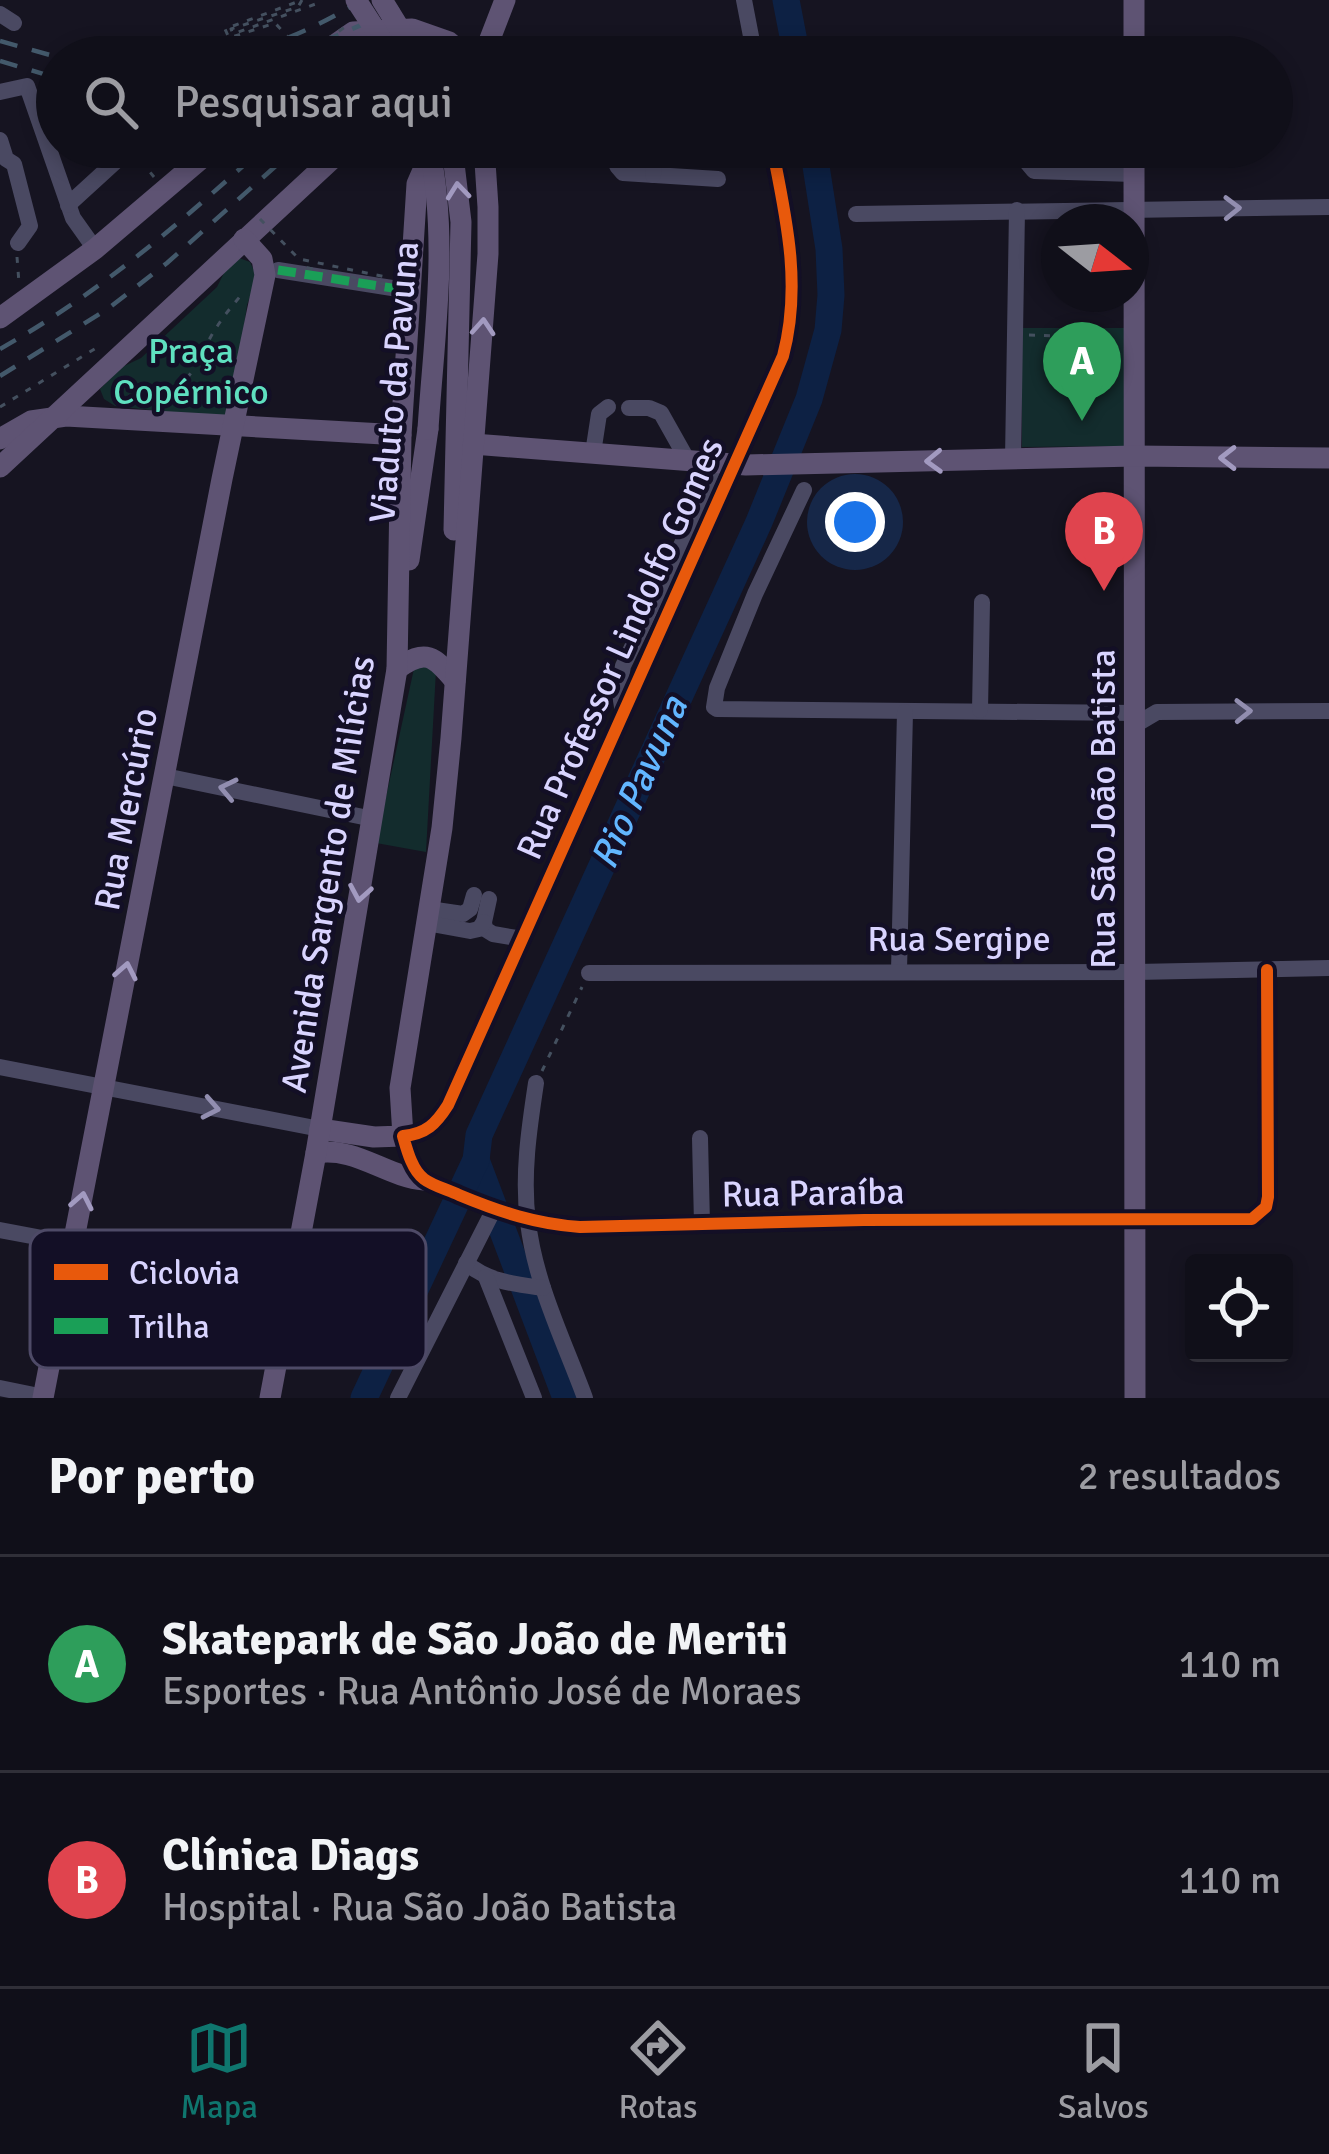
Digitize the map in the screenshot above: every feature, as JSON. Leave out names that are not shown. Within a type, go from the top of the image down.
[{"type":"main road","points":[[356,0],[379,36]]},
{"type":"main road","points":[[382,0],[405,36]]},
{"type":"main road","points":[[491,36],[505,0]]},
{"type":"main road","points":[[1134,0],[1134,36]]},
{"type":"main road","points":[[412,29],[414,36]]},
{"type":"main road","points":[[345,36],[412,29],[432,36]]},
{"type":"main road","points":[[8,310],[200,168]]},
{"type":"main road","points":[[0,467],[322,168]]},
{"type":"main road","name":"Avenida Sargento de Milícias","points":[[302,1230],[397,669],[401,435],[417,184],[424,168]]},
{"type":"main road","name":"Viaduto da Pavuna","points":[[398,622],[428,430],[441,247],[434,168]]},
{"type":"main road","name":"Viaduto da Pavuna","points":[[455,168],[461,222],[464,439],[454,546],[459,620],[455,681]]},
{"type":"main road","points":[[485,168],[488,254],[464,439],[733,464],[1135,456],[1329,458]]},
{"type":"main road","name":"Rua São João Batista","points":[[1135,168],[1135,204]]},
{"type":"main road","name":"Rua Mercúrio","points":[[77,1230],[265,274],[262,259],[244,239]]},
{"type":"main road","name":"Rua São João Batista","points":[[1135,312],[1140,711],[1135,1398]]},
{"type":"main road","points":[[0,439],[31,421],[55,417],[401,435]]},
{"type":"main road","points":[[320,1129],[404,1136],[400,1088],[442,828],[455,681],[428,656],[397,669]]},
{"type":"main road","points":[[316,1153],[338,1152],[424,1180]]},
{"type":"main road","name":"Rua Mercúrio","points":[[43,1398],[49,1368]]},
{"type":"main road","name":"Avenida Sargento de Milícias","points":[[270,1398],[276,1368]]},
{"type":"street","points":[[744,0],[751,36]]},
{"type":"street","points":[[0,92],[27,86],[36,112]]},
{"type":"street","points":[[0,140],[6,159],[14,164],[30,226],[18,243]]},
{"type":"street","points":[[55,168],[76,226],[95,249]]},
{"type":"street","points":[[68,205],[108,168]]},
{"type":"street","points":[[619,168],[623,173],[718,179]]},
{"type":"street","points":[[653,168],[653,175]]},
{"type":"street","name":"Rua Professor Lindolfo Gomes","points":[[404,1136],[431,1128],[448,1105],[783,356],[791,316],[791,248],[776,168]]},
{"type":"street","points":[[1032,168],[1135,174]]},
{"type":"street","points":[[1149,209],[1329,207]]},
{"type":"street","points":[[1013,459],[1017,210]]},
{"type":"street","points":[[856,214],[1041,210]]},
{"type":"street","points":[[278,270],[410,291]]},
{"type":"street","points":[[592,453],[599,414],[608,407]]},
{"type":"street","points":[[629,408],[661,413],[688,461]]},
{"type":"street","points":[[804,490],[717,688],[714,706],[722,710],[1329,711]]},
{"type":"street","points":[[980,710],[982,602]]},
{"type":"street","points":[[898,970],[905,712]]},
{"type":"street","points":[[165,776],[373,819]]},
{"type":"street","points":[[428,916],[463,914],[481,897],[489,932],[523,939]]},
{"type":"street","points":[[428,916],[470,931],[484,922]]},
{"type":"street","name":"Rua Sergipe","points":[[589,973],[1329,968]]},
{"type":"street","name":"Rua Paraíba","points":[[424,1180],[489,1212],[580,1227],[865,1220],[1245,1220],[1259,1215],[1268,1197],[1267,970]]},
{"type":"street","points":[[0,1066],[320,1129]]},
{"type":"street","points":[[536,1083],[528,1137],[527,1221],[539,1287],[585,1398]]},
{"type":"street","points":[[404,1136],[414,1167],[424,1180]]},
{"type":"street","points":[[700,1138],[702,1224]]},
{"type":"street","points":[[426,1342],[489,1212]]},
{"type":"street","points":[[0,1230],[30,1236]]},
{"type":"street","points":[[466,1263],[493,1279],[539,1287]]},
{"type":"street","points":[[493,1279],[531,1396]]},
{"type":"street","points":[[398,1398],[413,1368]]},
{"type":"street","points":[[0,1388],[43,1398]]},
{"type":"path","points":[[302,0],[298,7],[231,29],[233,34],[321,0]]},
{"type":"path","points":[[228,36],[225,29],[302,0]]},
{"type":"path","points":[[235,36],[275,23],[291,36]]},
{"type":"path","points":[[260,219],[299,259],[386,277],[384,284],[299,266]]},
{"type":"path","points":[[8,310],[18,243]]},
{"type":"path","points":[[114,380],[133,400],[143,402],[153,401],[185,380],[218,324],[244,292]]},
{"type":"path","points":[[1015,335],[1135,339]]},
{"type":"path","points":[[0,407],[101,345]]},
{"type":"path","points":[[185,380],[199,404],[197,422]]},
{"type":"path","points":[[536,1083],[589,973]]},
{"type":"green space","name":"Praça Copérnico","points":[[239,258],[250,262],[257,277],[247,305],[231,419],[115,406],[104,399],[100,389],[217,287]]},
{"type":"green space","points":[[1022,328],[1125,328],[1125,446],[1022,447]]},
{"type":"green space","points":[[415,664],[436,670],[426,852],[376,843]]},
{"type":"waterway","name":"Rio Pavuna","points":[[786,0],[793,36]]},
{"type":"waterway","name":"Rio Pavuna","points":[[426,1266],[476,1160],[479,1135],[759,522],[809,399],[828,330],[831,295],[816,168]]},
{"type":"waterway","points":[[476,1160],[566,1398]]},
{"type":"waterway","name":"Rio Pavuna","points":[[364,1398],[378,1368]]},
{"type":"railway","points":[[292,36],[362,0]]},
{"type":"railway","points":[[336,36],[408,0]]},
{"type":"railway","points":[[0,41],[36,51]]},
{"type":"railway","points":[[0,61],[36,72]]},
{"type":"railway","points":[[0,349],[138,255],[240,168]]},
{"type":"railway","points":[[0,376],[109,308],[273,168]]},
{"type":"marked path","points":[[278,270],[411,291]]},
{"type":"cycle path","points":[[776,168],[792,277],[783,356],[448,1105],[430,1127],[403,1136],[416,1170],[432,1184],[489,1207],[580,1227],[864,1220],[1252,1219],[1266,1207],[1268,1197],[1267,970]]},
{"type":"place","name":"Skatepark de São João de Meriti","points":[[1082,421]]},
{"type":"place","name":"Clínica Diags","points":[[1104,591]]}]
